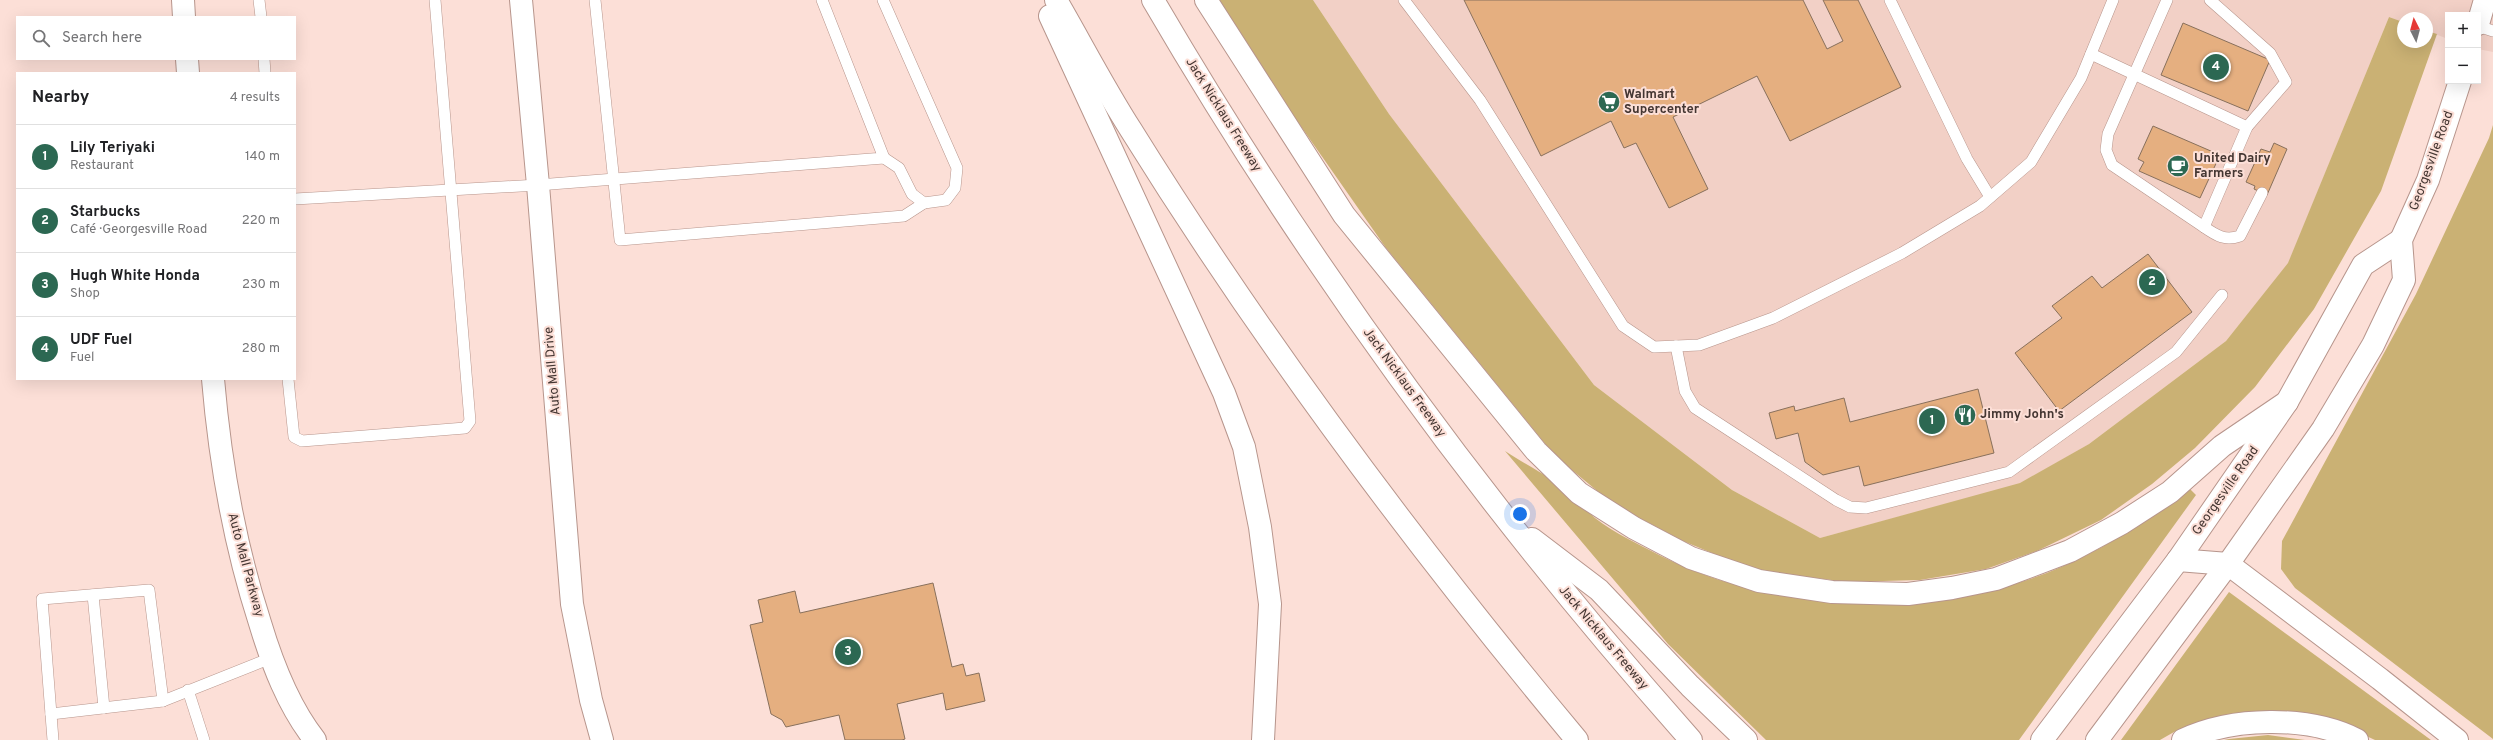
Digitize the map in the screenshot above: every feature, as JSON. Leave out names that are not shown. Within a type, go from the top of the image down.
[{"type":"main road","points":[[183,0],[184,16]]},
{"type":"main road","name":"Auto Mall Drive","points":[[521,0],[538,185],[572,604],[591,700],[602,740]]},
{"type":"main road","points":[[1043,0],[1224,393],[1244,447],[1260,527],[1270,604],[1263,740]]},
{"type":"main road","points":[[1056,0],[1130,129],[1195,230],[1309,395],[1493,639],[1578,740]]},
{"type":"main road","name":"Jack Nicklaus Freeway","points":[[1154,0],[1259,172],[1358,321],[1503,517],[1625,666],[1691,740]]},
{"type":"main road","points":[[1206,0],[1344,215],[1536,451],[1579,493],[1634,528],[1691,558],[1760,581],[1832,592],[1908,594],[1952,588],[1996,579],[2070,551],[2122,523],[2170,492],[2222,446],[2287,402]]},
{"type":"main road","points":[[2481,12],[2484,0]]},
{"type":"main road","points":[[187,60],[188,72]]},
{"type":"main road","name":"Georgesville Road","points":[[2097,740],[2228,564],[2323,429],[2373,345],[2404,280],[2401,240],[2428,180],[2459,84]]},
{"type":"main road","name":"Georgesville Road","points":[[2042,740],[2178,560],[2287,402],[2363,265],[2401,240]]},
{"type":"main road","name":"Auto Mall Parkway","points":[[213,380],[218,440],[230,513],[248,586],[271,658],[293,705],[315,740]]},
{"type":"main road","points":[[1503,517],[1598,590],[1690,686],[1746,740]]},
{"type":"main road","points":[[2178,560],[2228,564],[2457,740]]},
{"type":"main road","points":[[2183,740],[2216,729],[2248,723],[2311,724],[2343,733],[2357,740]]},
{"type":"lane","points":[[259,0],[261,16]]},
{"type":"lane","points":[[288,380],[294,437],[302,441],[465,428],[470,421],[435,0]]},
{"type":"lane","points":[[595,0],[612,178],[620,240],[904,216],[924,203],[946,200],[955,188],[957,168],[884,0]]},
{"type":"lane","points":[[822,0],[884,158]]},
{"type":"lane","points":[[1404,0],[1480,100],[1623,326],[1654,347],[1699,345],[1773,318],[1902,254],[1990,197],[2031,162],[2081,78],[2113,0]]},
{"type":"lane","points":[[1890,0],[1967,159],[1990,197]]},
{"type":"lane","points":[[2167,0],[2108,134],[2106,150],[2112,166],[2218,237],[2230,239],[2240,236],[2262,193]]},
{"type":"lane","points":[[2204,227],[2247,127],[2286,82],[2270,53],[2221,4],[2210,0]]},
{"type":"lane","points":[[2481,26],[2493,32]]},
{"type":"lane","points":[[2091,54],[2247,127]]},
{"type":"lane","points":[[264,60],[265,72]]},
{"type":"lane","points":[[296,199],[538,185],[612,178],[884,158],[900,168],[912,194],[924,203]]},
{"type":"lane","points":[[1676,346],[1685,391],[1695,408],[1836,500],[1850,507],[1866,508],[2009,472],[2176,352],[2222,295]]},
{"type":"lane","points":[[53,740],[42,599],[149,590],[163,701]]},
{"type":"lane","points":[[92,595],[104,708]]},
{"type":"lane","points":[[51,714],[163,701],[271,658]]},
{"type":"lane","points":[[188,690],[204,740]]},
{"type":"shaded area","points":[[1219,0],[1313,0],[1389,114],[1594,385],[1732,490],[1820,538],[2020,483],[2089,444],[2226,341],[2288,263],[2389,17],[2397,20],[2397,48],[2432,48],[2381,191],[2314,309],[2255,387],[2195,448],[2152,484],[2101,520],[2037,551],[1986,569],[1920,580],[1847,582],[1753,570],[1683,541],[1613,504],[1555,456],[1386,248],[1267,78]]},
{"type":"shaded area","points":[[1313,0],[2493,0],[2493,52],[2481,50],[2481,12],[2445,12],[2445,38],[2433,33],[2433,12],[2397,12],[2397,20],[2389,17],[2288,264],[2226,341],[2089,444],[2020,484],[1820,538],[1732,490],[1594,385],[1389,114]]},
{"type":"shaded area","points":[[2433,33],[2437,34],[2433,45]]},
{"type":"shaded area","points":[[2493,125],[2493,739],[2295,588],[2281,569],[2282,541],[2416,294],[2489,138]]},
{"type":"shaded area","points":[[1505,451],[1544,474],[1610,529],[1661,556],[1706,576],[1755,590],[1807,599],[1860,603],[1913,602],[1965,596],[2015,584],[2061,567],[2095,551],[2144,522],[2190,489],[2196,495],[2019,740],[1766,740],[1668,644]]},
{"type":"shaded area","points":[[2229,592],[2431,740],[2375,740],[2334,721],[2282,711],[2212,719],[2174,732],[2160,740],[2121,740]]},
{"type":"shaded area","points":[[2268,735],[2305,740],[2224,740],[2229,739]]},
{"type":"building","name":"Walmart Supercenter","points":[[1464,0],[1803,0],[1827,49],[1843,41],[1823,0],[1858,0],[1901,87],[1790,141],[1757,76],[1673,117],[1708,189],[1669,208],[1636,143],[1624,148],[1611,121],[1541,156]]},
{"type":"building","points":[[2183,23],[2270,60],[2248,111],[2161,75]]},
{"type":"building","name":"United Dairy Farmers","points":[[2153,126],[2220,155],[2200,198],[2139,171],[2144,162],[2138,159]]},
{"type":"building","points":[[2274,143],[2287,149],[2267,195],[2254,189],[2255,186],[2246,182],[2261,149],[2270,152]]},
{"type":"building","points":[[2148,254],[2192,312],[2059,411],[2015,353],[2062,318],[2052,306],[2092,276],[2102,288]]},
{"type":"building","points":[[1978,389],[1994,453],[1864,486],[1859,466],[1823,475],[1805,462],[1798,433],[1776,439],[1769,413],[1794,406],[1795,411],[1844,398],[1850,422]]},
{"type":"building","points":[[933,583],[952,667],[963,664],[966,676],[979,673],[985,701],[946,710],[943,693],[897,704],[905,739],[902,740],[845,740],[839,715],[786,727],[782,720],[771,714],[750,625],[763,622],[758,600],[795,591],[800,613]]},
{"type":"place","name":"UDF Fuel","points":[[2216,67]]},
{"type":"place","name":"Walmart Supercenter","points":[[1609,102]]},
{"type":"place","name":"United Dairy Farmers","points":[[2178,166]]},
{"type":"place","name":"Starbucks","points":[[2152,282]]},
{"type":"place","name":"Jimmy John's","points":[[1965,415]]},
{"type":"place","name":"Lily Teriyaki","points":[[1932,421]]},
{"type":"place","name":"Hugh White Honda","points":[[848,652]]}]
